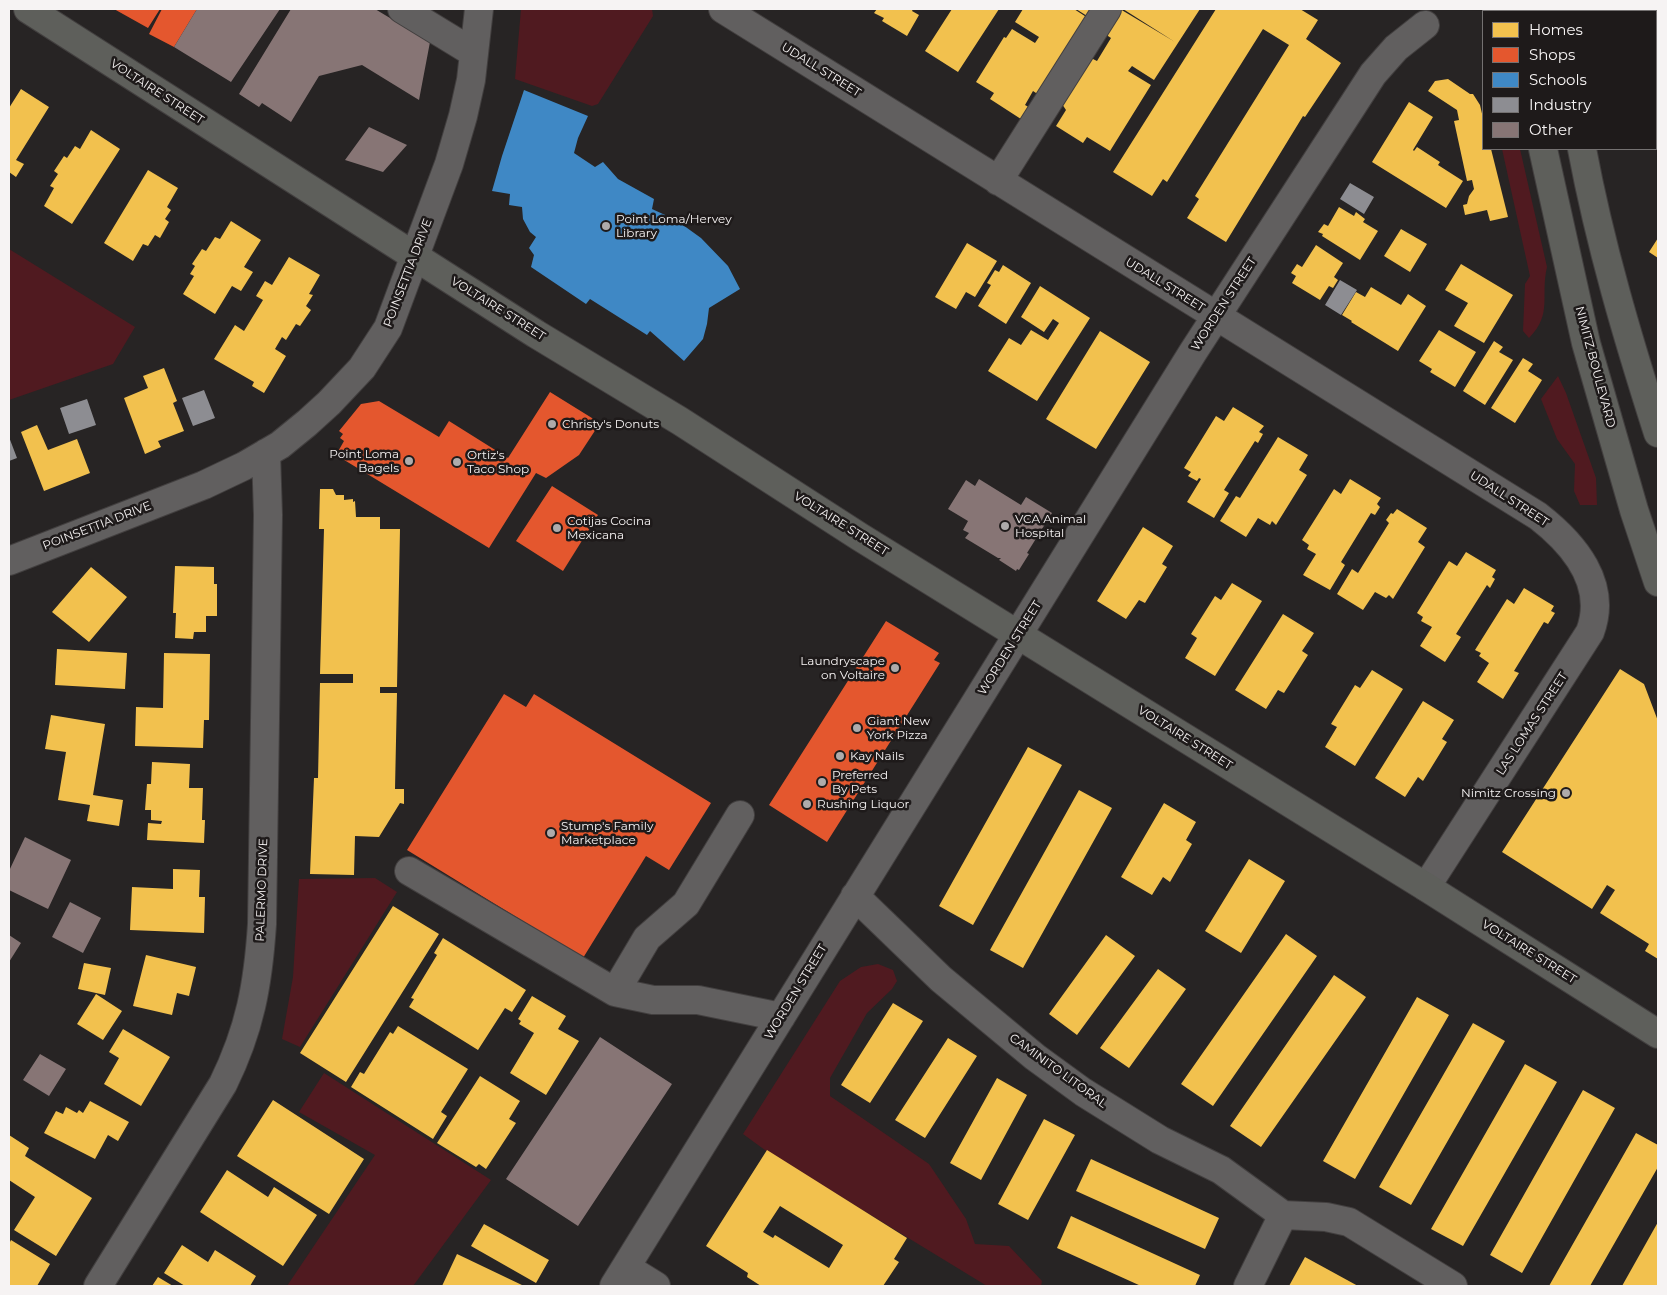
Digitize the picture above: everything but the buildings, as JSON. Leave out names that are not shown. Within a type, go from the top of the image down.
[{"type":"main road","name":"VOLTAIRE STREET","points":[[28,9],[536,334],[680,421],[868,542],[1426,887],[1658,1034]]},
{"type":"main road","points":[[9,14],[56,27]]},
{"type":"main road","name":"NIMITZ BOULEVARD","points":[[1543,150],[1586,343],[1634,510],[1658,582]]},
{"type":"main road","points":[[1582,150],[1622,317],[1658,433]]},
{"type":"street","points":[[402,9],[474,53]]},
{"type":"street","name":"POINSETTIA DRIVE","points":[[9,561],[204,485],[238,469],[280,445],[329,403],[362,368],[388,328],[449,164],[463,116],[474,53],[478,9]]},
{"type":"street","name":"UDALL STREET","points":[[723,9],[1538,516],[1555,529],[1570,545],[1591,578]]},
{"type":"street","points":[[998,181],[1107,9]]},
{"type":"street","name":"WORDEN STREET","points":[[620,1277],[1215,316],[1373,74],[1396,48],[1425,25]]},
{"type":"street","name":"PALERMO DRIVE","points":[[98,1286],[222,1084],[236,1057],[248,1023],[255,988],[262,924],[268,515],[266,453]]},
{"type":"street","name":"LAS LOMAS STREET","points":[[1426,887],[1584,643],[1593,623],[1595,608],[1591,578]]},
{"type":"street","points":[[615,992],[646,938],[686,904],[740,816]]},
{"type":"street","points":[[408,871],[615,992],[653,1000],[698,1000],[782,1017]]},
{"type":"street","name":"CAMINITO LITORAL","points":[[855,896],[941,979],[1035,1057],[1082,1092],[1160,1140],[1221,1170],[1283,1215]]},
{"type":"street","points":[[1248,1286],[1283,1215],[1326,1217],[1349,1222],[1453,1286]]},
{"type":"street","points":[[620,1277],[656,1286]]},
{"type":"shaded area","points":[[521,9],[652,9],[653,16],[598,104],[592,106],[515,79]]},
{"type":"shaded area","points":[[1502,150],[1520,150],[1547,267],[1541,321],[1529,338],[1523,331],[1525,284],[1530,276]]},
{"type":"shaded area","points":[[9,249],[135,327],[113,364],[9,400]]},
{"type":"shaded area","points":[[1558,376],[1566,393],[1596,478],[1597,505],[1580,505],[1574,491],[1575,464],[1557,439],[1541,399]]},
{"type":"shaded area","points":[[375,878],[397,892],[300,1047],[282,1039],[293,977],[299,879]]},
{"type":"shaded area","points":[[878,964],[893,970],[897,981],[892,989],[867,1013],[830,1078],[830,1096],[929,1164],[966,1219],[975,1244],[1009,1246],[1042,1281],[1041,1286],[987,1286],[769,1153],[743,1134],[840,981],[861,967]]},
{"type":"shaded area","points":[[324,1073],[491,1180],[413,1286],[287,1286],[375,1155],[299,1112]]},
{"type":"place","name":"Point Loma/Hervey Library","points":[[606,226]]},
{"type":"place","name":"Christy's Donuts","points":[[552,424]]},
{"type":"place","name":"Point Loma Bagels","points":[[409,461]]},
{"type":"place","name":"Ortiz's Taco Shop","points":[[457,462]]},
{"type":"place","name":"VCA Animal Hospital","points":[[1005,526]]},
{"type":"place","name":"Cotijas Cocina Mexicana","points":[[557,528]]},
{"type":"place","name":"Laundryscape on Voltaire","points":[[895,668]]},
{"type":"place","name":"Giant New York Pizza","points":[[857,728]]},
{"type":"place","name":"Kay Nails","points":[[840,756]]},
{"type":"place","name":"Preferred By Pets","points":[[822,782]]},
{"type":"place","name":"Nimitz Crossing","points":[[1566,793]]},
{"type":"place","name":"Rushing Liquor","points":[[807,804]]},
{"type":"place","name":"Stump's Family Marketplace","points":[[551,833]]}]
